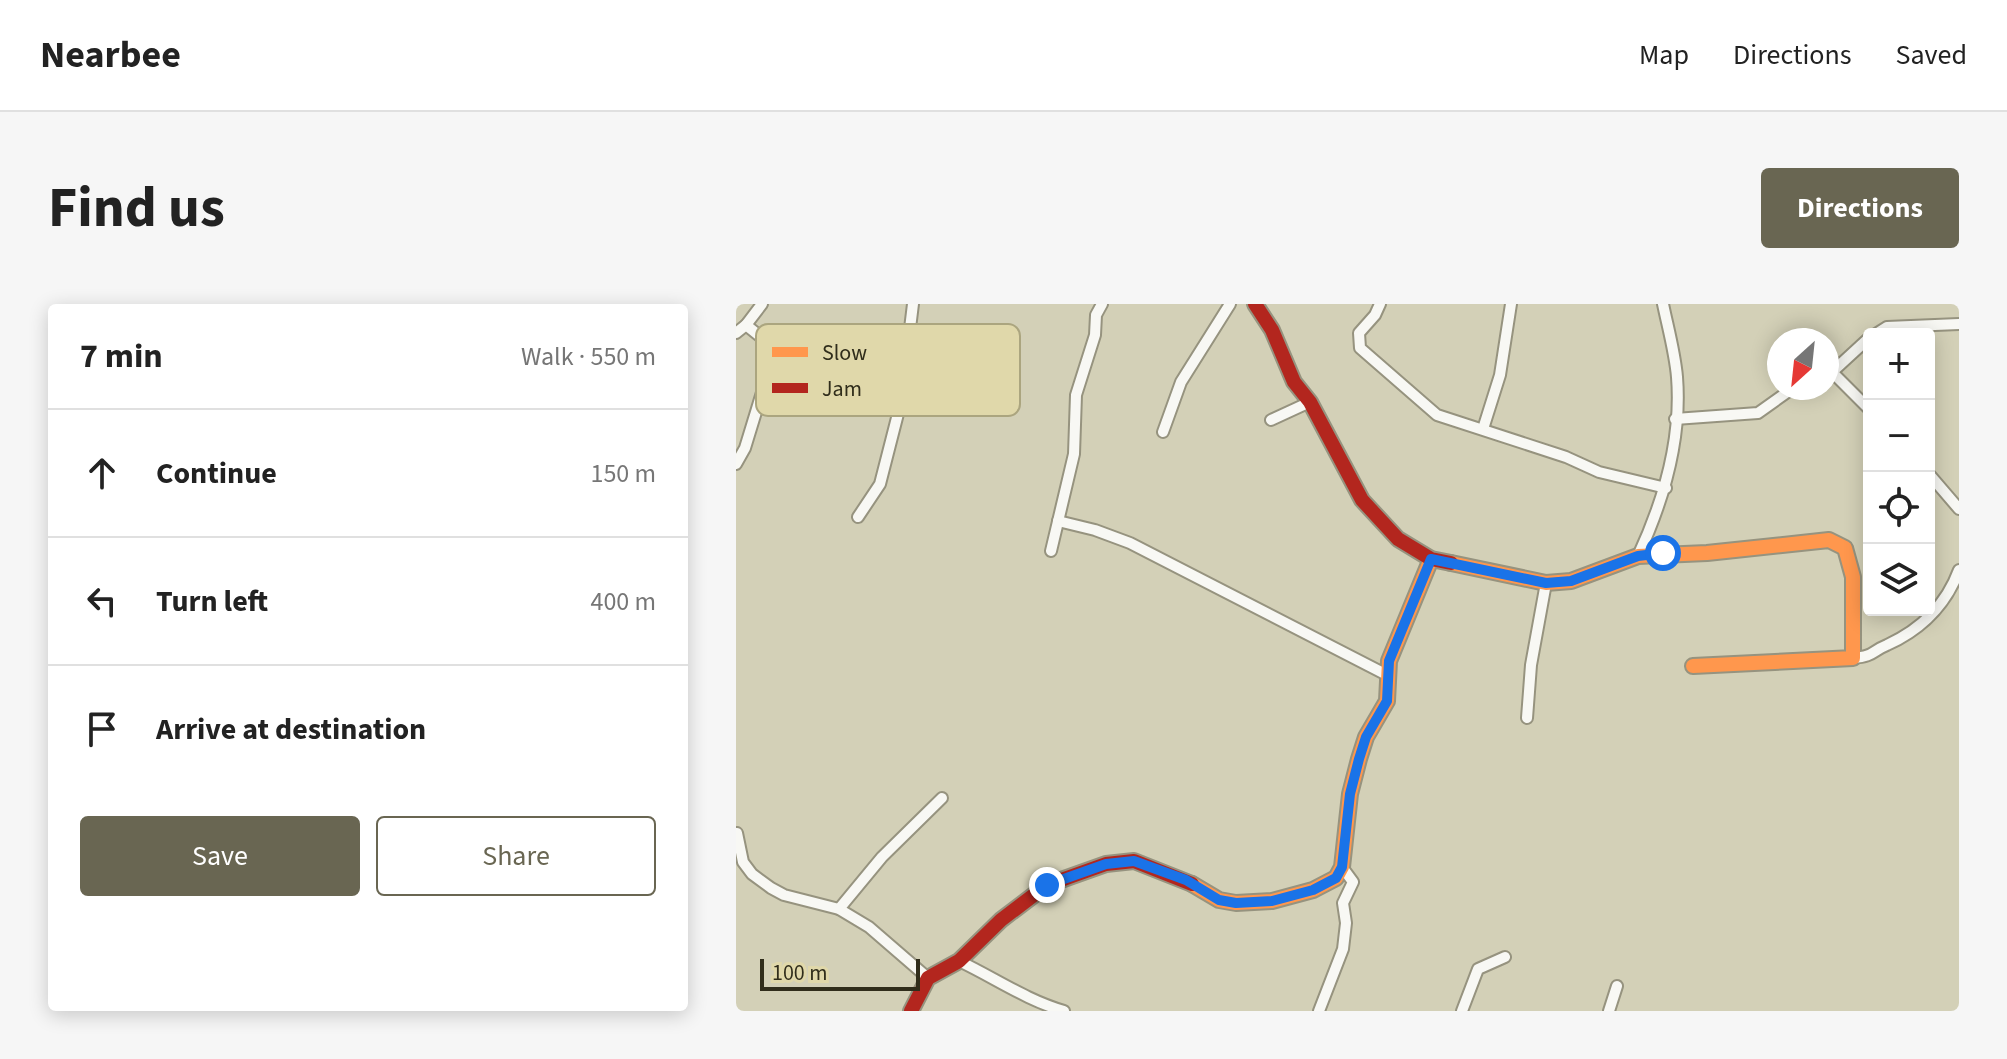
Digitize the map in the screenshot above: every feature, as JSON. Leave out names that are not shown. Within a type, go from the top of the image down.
[{"type":"street","points":[[736,333],[762,304]]},
{"type":"street","points":[[911,324],[913,304]]},
{"type":"street","points":[[1051,551],[1074,454],[1076,395],[1095,335],[1096,315],[1102,304]]},
{"type":"street","points":[[1163,432],[1181,382],[1230,304]]},
{"type":"street","points":[[1255,304],[1272,330],[1294,382],[1310,402],[1362,500],[1398,539],[1431,559],[1546,583],[1571,581],[1638,556],[1707,553],[1829,540],[1838,542],[1848,552],[1852,579],[1853,658]]},
{"type":"street","points":[[1380,304],[1375,315],[1359,333],[1360,348],[1437,415],[1566,457],[1599,472],[1666,488]]},
{"type":"street","points":[[1483,429],[1500,375],[1511,304]]},
{"type":"street","points":[[1638,556],[1666,488],[1672,461],[1677,377],[1663,304]]},
{"type":"street","points":[[1885,328],[1959,324]]},
{"type":"street","points":[[746,325],[756,333]]},
{"type":"street","points":[[1839,364],[1863,343]]},
{"type":"street","points":[[1839,382],[1863,404]]},
{"type":"street","points":[[1675,419],[1758,413],[1776,400]]},
{"type":"street","points":[[1271,420],[1310,402]]},
{"type":"street","points":[[736,464],[745,448],[756,412]]},
{"type":"street","points":[[858,517],[880,484],[897,416]]},
{"type":"street","points":[[1935,481],[1959,509]]},
{"type":"street","points":[[1058,521],[1130,543],[1389,676]]},
{"type":"street","points":[[911,1011],[928,978],[959,961],[1001,920],[1047,885],[1106,864],[1145,863],[1186,880],[1219,900],[1236,903],[1272,901],[1313,890],[1339,872],[1350,794],[1359,759],[1366,737],[1387,701],[1389,661],[1431,559]]},
{"type":"street","points":[[1693,666],[1871,657],[1924,624],[1959,570]]},
{"type":"street","points":[[1527,718],[1531,665],[1546,583]]},
{"type":"street","points":[[839,909],[882,857],[942,798]]},
{"type":"street","points":[[737,833],[743,862],[752,874],[784,895],[839,909],[869,927],[928,978]]},
{"type":"street","points":[[1319,1011],[1343,949],[1346,923],[1343,903],[1353,882],[1339,872]]},
{"type":"street","points":[[1462,1011],[1478,969],[1505,957]]},
{"type":"street","points":[[959,961],[1035,1002],[1064,1011]]},
{"type":"street","points":[[1609,1011],[1617,986]]},
{"type":"traffic: slow","points":[[1451,563],[1546,583],[1571,581],[1638,556],[1707,553],[1829,540],[1845,548],[1853,577],[1853,658],[1693,666]]},
{"type":"traffic: slow","points":[[1192,884],[1219,900],[1236,903],[1272,901],[1313,890],[1336,878],[1342,867],[1350,794],[1359,759],[1366,737],[1387,701],[1389,661],[1431,559]]},
{"type":"traffic: jam","points":[[1255,304],[1272,330],[1294,382],[1310,402],[1362,500],[1398,539],[1431,559],[1451,563]]},
{"type":"traffic: jam","points":[[911,1011],[928,978],[959,961],[1001,920],[1047,885],[1106,864],[1134,861],[1192,884]]},
{"type":"route","points":[[1047,885],[1106,864],[1134,861],[1186,880],[1219,900],[1236,903],[1272,901],[1313,890],[1336,878],[1342,867],[1350,794],[1359,759],[1366,737],[1387,701],[1389,661],[1431,559],[1546,583],[1571,581],[1638,556],[1663,553]]}]
